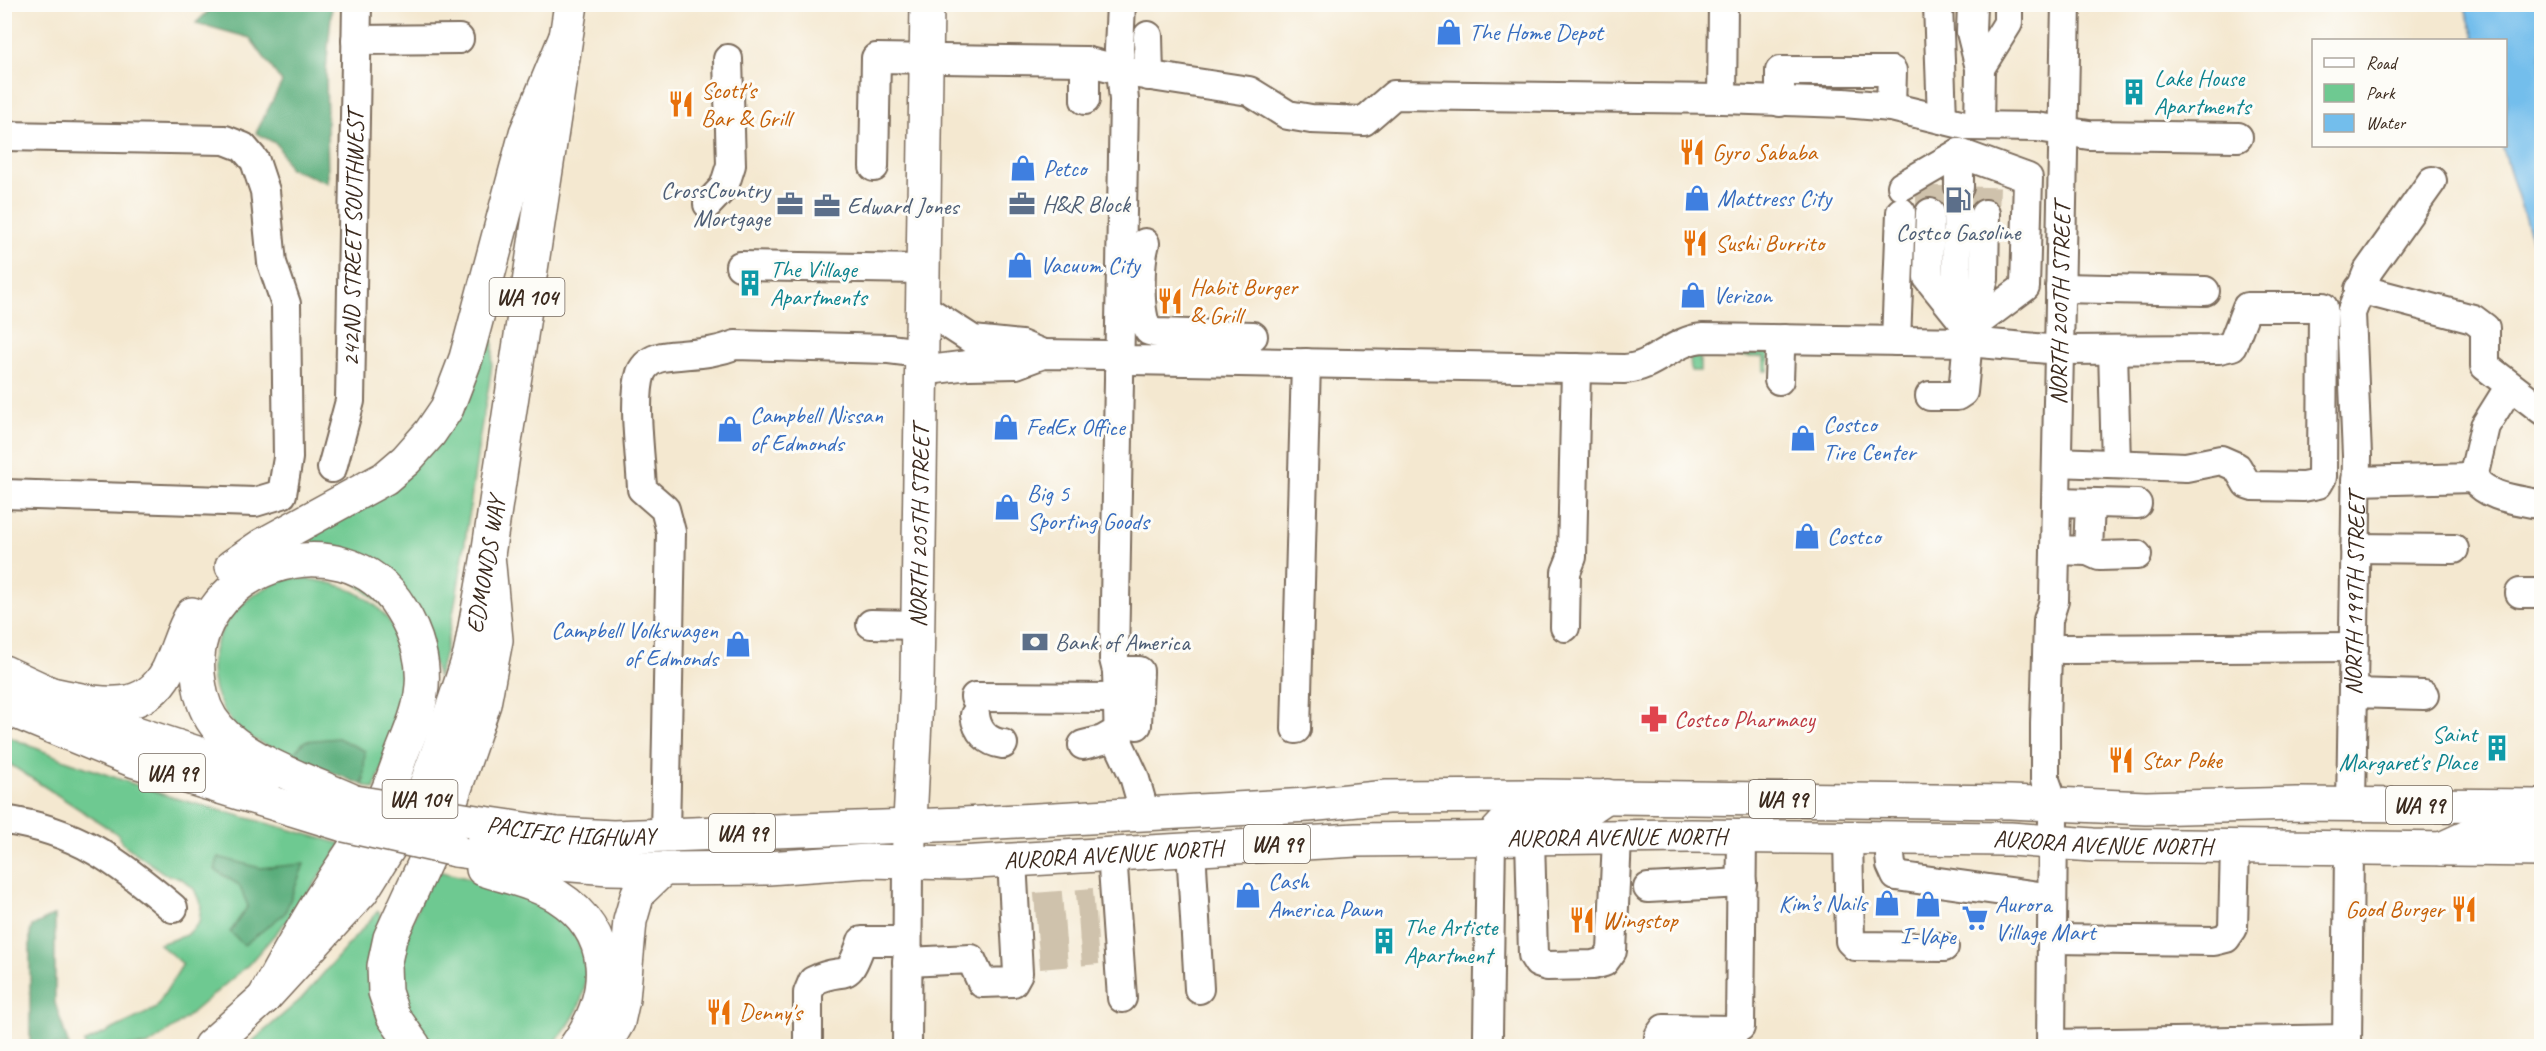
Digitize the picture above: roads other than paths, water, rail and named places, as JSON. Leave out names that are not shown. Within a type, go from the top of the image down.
[{"type":"main road","name":"EDMONDS WAY","points":[[208,1046],[264,998],[362,891],[423,793],[470,655],[488,555],[571,4]]},
{"type":"main road","name":"NORTH 205TH STREET","points":[[908,862],[912,825],[918,625],[927,4]]},
{"type":"main road","points":[[46,693],[114,704],[134,702],[147,696],[159,685],[190,617],[208,590],[236,563],[385,478],[406,460],[430,433],[447,408],[466,358],[526,133],[565,39]]},
{"type":"main road","points":[[414,1047],[393,1016],[386,992],[384,966],[390,938],[444,821],[484,704],[496,640],[488,555]]},
{"type":"main road","points":[[264,998],[320,901],[384,800],[415,720],[422,684],[416,639],[398,603],[382,586],[363,572],[343,564],[318,560],[276,564],[242,580],[209,621],[198,649],[196,668],[206,708],[220,730],[239,747],[350,813]]},
{"type":"main road","name":"PACIFIC HIGHWAY","points":[[4,672],[133,732],[455,850],[548,863],[663,869],[768,868],[867,861],[908,862]]},
{"type":"main road","name":"PACIFIC HIGHWAY","points":[[4,707],[135,761],[350,813],[470,821],[556,834],[614,837],[912,825]]},
{"type":"main road","name":"AURORA AVENUE NORTH","points":[[912,825],[1145,814],[1308,804],[1387,796],[1607,796],[2146,808],[2351,804],[2541,806]]},
{"type":"main road","points":[[1491,838],[1506,822],[1515,817],[1579,815],[1607,796]]},
{"type":"main road","points":[[2441,849],[2476,832],[2541,831]]},
{"type":"main road","name":"AURORA AVENUE NORTH","points":[[908,862],[959,863],[1356,840],[1742,836],[1848,836],[2235,846],[2541,850]]},
{"type":"main road","points":[[455,850],[472,866],[556,895],[578,912],[590,928],[602,953],[602,975],[598,1001],[588,1030],[576,1047]]},
{"type":"main road","points":[[604,1047],[618,1022],[623,999],[630,921],[638,893],[663,869]]},
{"type":"street","name":"242ND STREET SOUTHWEST","points":[[332,468],[350,401],[357,4]]},
{"type":"street","points":[[1121,4],[1121,70],[1124,100],[1114,659],[1127,729],[1119,744],[1138,787],[1145,814]]},
{"type":"street","points":[[1722,99],[1723,4]]},
{"type":"street","points":[[1938,4],[1960,123],[1959,153],[1930,200],[1928,278],[1969,336]]},
{"type":"street","points":[[1972,4],[1971,32],[1980,68]]},
{"type":"street","points":[[1960,123],[1980,68],[2008,23],[2008,4]]},
{"type":"street","name":"NORTH 200TH STREET","points":[[2054,805],[2045,780],[2045,734],[2048,620],[2054,601],[2066,4]]},
{"type":"street","points":[[1148,36],[1149,76]]},
{"type":"street","points":[[356,40],[459,39]]},
{"type":"street","points":[[874,167],[876,58],[1085,61],[1149,76],[1249,91],[1288,115],[1311,119],[1364,121],[1394,95],[1722,99],[1891,107],[1960,123],[2089,135],[2238,137]]},
{"type":"street","points":[[708,204],[724,188],[732,165],[728,59]]},
{"type":"street","points":[[1085,61],[1085,100]]},
{"type":"street","points":[[4,136],[186,138],[225,140],[243,147],[255,161],[264,191],[272,263],[286,304],[288,458],[282,494],[255,502],[4,494]]},
{"type":"street","points":[[1896,341],[1901,199],[1959,153]]},
{"type":"street","points":[[1930,396],[1957,396],[1964,392],[1969,336],[1984,279],[1986,201],[1959,153]]},
{"type":"street","points":[[1959,153],[2028,178],[2025,287],[1969,336]]},
{"type":"street","name":"NORTH 199TH STREET","points":[[2351,804],[2357,468],[2351,313],[2359,289],[2368,272],[2432,181]]},
{"type":"street","points":[[1145,243],[1142,254],[1142,317],[1149,331],[1253,336]]},
{"type":"street","points":[[740,266],[922,268]]},
{"type":"street","points":[[2060,288],[2205,291]]},
{"type":"street","points":[[2359,289],[2472,319],[2485,328],[2485,366],[2541,410]]},
{"type":"street","points":[[922,307],[973,340],[1021,345],[1043,354],[1306,363],[1576,368],[1636,368],[1678,343],[1695,338],[1896,341],[1969,336],[2059,350],[2219,349],[2232,346],[2247,307],[2323,307],[2322,477],[2318,484],[2303,488],[2253,486],[2247,484],[2237,467],[2221,460],[2186,466],[2057,462]]},
{"type":"street","points":[[1779,380],[1780,352],[1785,339]]},
{"type":"street","points":[[665,834],[671,532],[665,508],[642,489],[638,404],[642,371],[650,362],[662,357],[715,353],[735,345],[889,349],[921,362],[968,365],[1017,364],[1043,354]]},
{"type":"street","points":[[2113,350],[2116,464]]},
{"type":"street","points":[[1296,729],[1306,363]]},
{"type":"street","points":[[1565,627],[1566,572],[1572,557],[1576,368]]},
{"type":"street","points":[[2473,478],[2485,426],[2510,386]]},
{"type":"street","points":[[2357,468],[2473,478],[2482,489],[2491,494],[2541,505]]},
{"type":"street","points":[[2056,502],[2137,504]]},
{"type":"street","points":[[2088,551],[2090,503]]},
{"type":"street","points":[[2355,548],[2454,549]]},
{"type":"street","points":[[2055,550],[2088,551],[2099,556],[2137,555]]},
{"type":"street","name":"NORTH 200TH STREET","points":[[2051,1046],[2052,842],[2054,805],[2061,780],[2064,620],[2054,601]]},
{"type":"street","points":[[871,624],[918,625]]},
{"type":"street","points":[[2063,649],[2354,647]]},
{"type":"street","points":[[1003,744],[987,739],[979,728],[975,706],[1117,684]]},
{"type":"street","points":[[2353,693],[2424,696]]},
{"type":"street","points":[[1083,745],[1103,740],[1127,729]]},
{"type":"street","points":[[4,820],[65,834],[121,864],[173,908]]},
{"type":"street","points":[[1659,1047],[1659,1036],[1664,1029],[1735,1030],[1740,1028],[1742,836]]},
{"type":"street","points":[[1848,836],[1850,941],[1855,946],[1944,947]]},
{"type":"street","points":[[1888,837],[1891,865],[1896,876],[2052,898]]},
{"type":"street","points":[[1488,1035],[1491,838]]},
{"type":"street","points":[[1530,838],[1533,955],[1538,963],[1547,966],[1593,965],[1604,962],[1612,951],[1617,838]]},
{"type":"street","points":[[2052,939],[2214,940],[2226,938],[2233,928],[2235,846]]},
{"type":"street","points":[[1191,848],[1199,989]]},
{"type":"street","points":[[2051,1046],[2347,1043],[2349,848]]},
{"type":"street","points":[[1112,854],[1107,925],[1122,998]]},
{"type":"street","points":[[808,1047],[808,993],[813,981],[823,976],[843,975],[853,966],[862,941],[907,952],[971,959],[982,983],[1013,982],[1018,973],[1027,932],[1012,860]]},
{"type":"street","name":"NORTH 205TH STREET","points":[[907,1047],[908,862]]},
{"type":"street","points":[[1648,888],[1742,883]]},
{"type":"water","points":[[2464,5],[2541,5],[2541,258],[2531,238],[2502,147],[2507,147],[2507,39],[2475,39]]},
{"type":"tunnel","points":[[1930,186],[1930,213]]},
{"type":"tunnel","points":[[1985,214],[1986,187]]},
{"type":"tunnel","points":[[1035,907],[1094,902]]},
{"type":"tunnel","points":[[1037,930],[1097,926]]},
{"type":"tunnel","points":[[1039,955],[1098,950]]},
{"type":"place","name":"The Home Depot","points":[[1449,32]]},
{"type":"place","name":"Lake House Apartments","points":[[2134,92]]},
{"type":"place","name":"Scott's Bar & Grill","points":[[681,104]]},
{"type":"place","name":"Gyro Sababa","points":[[1692,152]]},
{"type":"place","name":"Petco","points":[[1023,168]]},
{"type":"place","name":"Mattress City","points":[[1697,198]]},
{"type":"place","name":"Costco Gasoline","points":[[1958,200]]},
{"type":"place","name":"CrossCountry Mortgage","points":[[790,204]]},
{"type":"place","name":"H&R Block","points":[[1022,204]]},
{"type":"place","name":"Edward Jones","points":[[827,206]]},
{"type":"place","name":"Sushi Burrito","points":[[1695,243]]},
{"type":"place","name":"Vacuum City","points":[[1020,265]]},
{"type":"place","name":"The Village Apartments","points":[[750,283]]},
{"type":"place","name":"Verizon","points":[[1693,295]]},
{"type":"place","name":"Habit Burger & Grill","points":[[1170,301]]},
{"type":"place","name":"FedEx Office","points":[[1006,427]]},
{"type":"place","name":"Campbell Nissan of Edmonds","points":[[730,429]]},
{"type":"place","name":"Costco Tire Center","points":[[1803,438]]},
{"type":"place","name":"Big 5 Sporting Goods","points":[[1007,507]]},
{"type":"place","name":"Costco","points":[[1807,536]]},
{"type":"place","name":"Bank of America","points":[[1035,642]]},
{"type":"place","name":"Campbell Volkswagen of Edmonds","points":[[738,644]]},
{"type":"place","name":"Costco Pharmacy","points":[[1654,719]]},
{"type":"place","name":"Saint Margaret's Place","points":[[2497,748]]},
{"type":"place","name":"Star Poke","points":[[2121,760]]},
{"type":"place","name":"Cash America Pawn","points":[[1248,895]]},
{"type":"place","name":"Kim’s Nails","points":[[1887,903]]},
{"type":"place","name":"I-Vape","points":[[1928,904]]},
{"type":"place","name":"Good Burger","points":[[2464,909]]},
{"type":"place","name":"Aurora Village Mart","points":[[1975,918]]},
{"type":"place","name":"Wingstop","points":[[1582,920]]},
{"type":"place","name":"The Artiste Apartment","points":[[1384,941]]},
{"type":"place","name":"Denny's","points":[[719,1012]]}]
